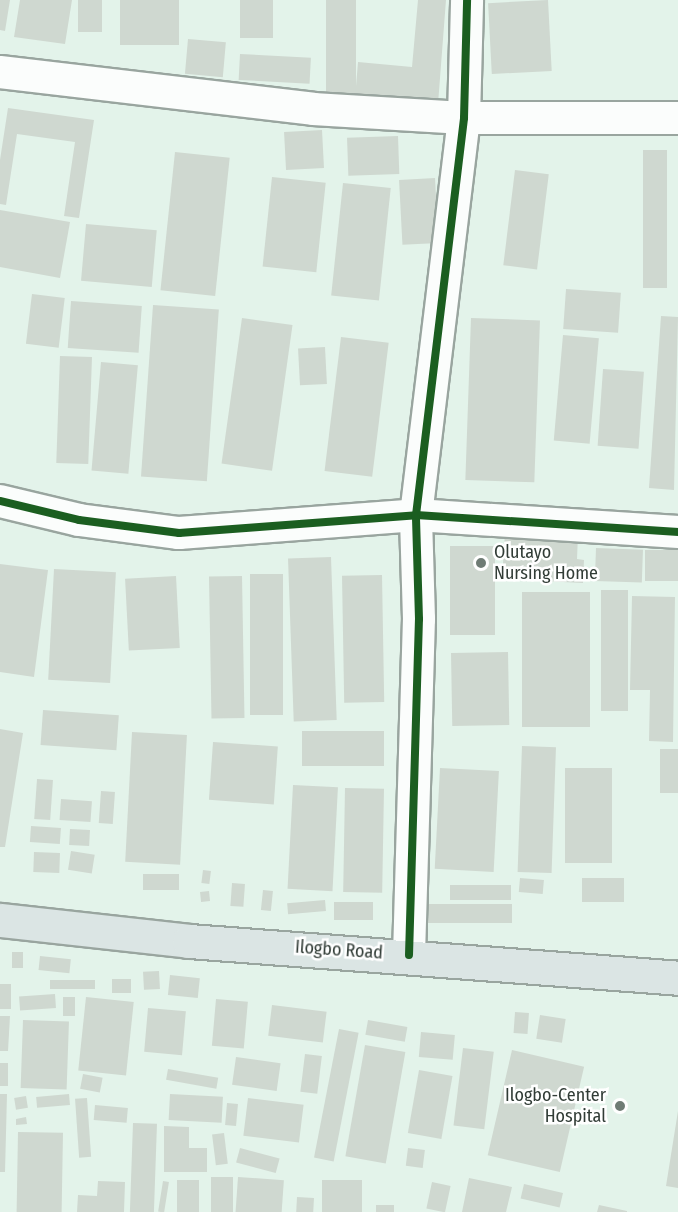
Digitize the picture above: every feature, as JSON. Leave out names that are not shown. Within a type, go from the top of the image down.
[{"type":"main road","name":"Ilogbo Road","points":[[0,920],[189,941],[409,955],[678,978]]},
{"type":"street","points":[[409,955],[419,619],[416,514],[464,118],[467,0]]},
{"type":"street","points":[[0,72],[313,109],[464,118],[678,118]]},
{"type":"street","points":[[0,501],[79,520],[179,532],[416,514],[678,532]]},
{"type":"building","points":[[0,0],[10,0],[5,31],[0,30]]},
{"type":"building","points":[[20,0],[72,0],[65,44],[14,37]]},
{"type":"building","points":[[78,0],[102,0],[102,32],[78,32]]},
{"type":"building","points":[[120,0],[179,0],[179,45],[120,45]]},
{"type":"building","points":[[240,0],[273,0],[273,38],[240,38]]},
{"type":"building","points":[[326,0],[356,0],[356,94],[326,94]]},
{"type":"building","points":[[418,0],[446,0],[438,104],[355,98],[358,62],[412,67]]},
{"type":"building","points":[[548,0],[552,71],[492,74],[488,3]]},
{"type":"building","points":[[188,39],[226,42],[223,77],[185,74]]},
{"type":"building","points":[[240,54],[311,58],[310,84],[239,80]]},
{"type":"building","points":[[8,108],[94,120],[79,218],[64,216],[75,142],[17,134],[6,205],[0,204],[0,160]]},
{"type":"building","points":[[322,130],[324,168],[286,170],[284,132]]},
{"type":"building","points":[[398,136],[399,174],[348,176],[347,138]]},
{"type":"building","points":[[643,150],[667,150],[667,288],[643,288]]},
{"type":"building","points":[[175,152],[230,158],[215,296],[160,290]]},
{"type":"building","points":[[515,170],[549,174],[537,269],[503,265]]},
{"type":"building","points":[[272,177],[326,183],[316,272],[263,267]]},
{"type":"building","points":[[435,178],[438,243],[402,245],[399,180]]},
{"type":"building","points":[[343,183],[391,188],[379,300],[331,295]]},
{"type":"building","points":[[0,210],[70,222],[60,278],[0,267]]},
{"type":"building","points":[[86,224],[157,230],[152,287],[81,281]]},
{"type":"building","points":[[566,289],[621,293],[618,333],[563,329]]},
{"type":"building","points":[[32,294],[65,298],[59,348],[26,344]]},
{"type":"building","points":[[71,301],[142,306],[139,353],[68,348]]},
{"type":"building","points":[[153,305],[219,310],[207,481],[141,477]]},
{"type":"building","points":[[661,316],[678,317],[674,490],[649,488]]},
{"type":"building","points":[[242,318],[293,325],[272,471],[222,464]]},
{"type":"building","points":[[471,318],[540,320],[534,482],[465,480]]},
{"type":"building","points":[[563,335],[599,338],[590,444],[554,441]]},
{"type":"building","points":[[341,337],[389,343],[372,477],[325,471]]},
{"type":"building","points":[[325,347],[327,384],[300,385],[298,348]]},
{"type":"building","points":[[60,356],[92,357],[88,464],[56,463]]},
{"type":"building","points":[[101,362],[138,365],[128,474],[92,471]]},
{"type":"building","points":[[603,369],[644,372],[639,449],[598,446]]},
{"type":"building","points":[[505,532],[578,535],[577,559],[584,560],[583,583],[502,579]]},
{"type":"building","points":[[450,546],[495,546],[495,635],[450,635]]},
{"type":"building","points":[[596,548],[643,550],[642,583],[595,581]]},
{"type":"building","points":[[645,550],[678,550],[678,581],[645,581]]},
{"type":"building","points":[[331,557],[337,720],[294,721],[288,559]]},
{"type":"building","points":[[0,564],[48,570],[34,677],[0,672]]},
{"type":"building","points":[[54,569],[116,572],[110,683],[48,680]]},
{"type":"building","points":[[250,574],[283,574],[283,715],[250,715]]},
{"type":"building","points":[[382,575],[384,702],[344,703],[342,576]]},
{"type":"building","points":[[176,576],[180,648],[129,651],[125,579]]},
{"type":"building","points":[[242,576],[244,718],[211,719],[209,577]]},
{"type":"building","points":[[601,590],[628,590],[628,711],[601,711]]},
{"type":"building","points":[[522,592],[590,592],[590,727],[522,727]]},
{"type":"building","points":[[632,596],[675,597],[673,742],[649,741],[650,690],[630,690]]},
{"type":"building","points":[[508,652],[509,725],[452,726],[451,653]]},
{"type":"building","points":[[43,710],[119,715],[116,750],[41,745]]},
{"type":"building","points":[[0,729],[23,733],[5,847],[0,847]]},
{"type":"building","points":[[302,731],[384,731],[384,766],[302,766]]},
{"type":"building","points":[[132,732],[187,735],[180,865],[125,862]]},
{"type":"building","points":[[213,742],[278,747],[274,804],[209,800]]},
{"type":"building","points":[[522,746],[556,747],[552,873],[518,872]]},
{"type":"building","points":[[660,749],[678,749],[678,793],[660,793]]},
{"type":"building","points":[[440,768],[499,771],[494,872],[435,869]]},
{"type":"building","points":[[565,768],[612,768],[612,863],[565,863]]},
{"type":"building","points":[[37,779],[53,780],[50,820],[34,819]]},
{"type":"building","points":[[293,785],[338,787],[332,891],[288,889]]},
{"type":"building","points":[[345,788],[384,789],[382,893],[343,892]]},
{"type":"building","points":[[101,791],[115,792],[113,824],[99,823]]},
{"type":"building","points":[[61,799],[92,801],[90,822],[60,820]]},
{"type":"building","points":[[31,826],[61,828],[60,844],[30,842]]},
{"type":"building","points":[[70,829],[90,830],[89,846],[69,845]]},
{"type":"building","points":[[71,851],[95,855],[92,874],[68,870]]},
{"type":"building","points":[[34,852],[60,853],[59,873],[33,872]]},
{"type":"building","points":[[203,870],[211,871],[209,884],[201,883]]},
{"type":"building","points":[[143,874],[179,874],[179,890],[143,890]]},
{"type":"building","points":[[520,878],[544,880],[543,894],[519,892]]},
{"type":"building","points":[[582,878],[624,878],[624,902],[582,902]]},
{"type":"building","points":[[232,883],[245,884],[243,907],[230,906]]},
{"type":"building","points":[[450,885],[511,885],[511,900],[450,900]]},
{"type":"building","points":[[263,890],[273,891],[271,911],[261,910]]},
{"type":"building","points":[[209,891],[210,901],[201,902],[200,892]]},
{"type":"building","points":[[325,900],[326,911],[288,914],[287,903]]},
{"type":"building","points":[[334,902],[373,902],[373,920],[334,920]]},
{"type":"building","points":[[426,904],[512,904],[512,923],[426,923]]},
{"type":"building","points":[[12,952],[23,952],[23,968],[12,968]]},
{"type":"building","points":[[40,956],[71,959],[69,973],[39,970]]},
{"type":"building","points":[[159,971],[160,989],[144,990],[143,972]]},
{"type":"building","points":[[170,975],[200,978],[198,998],[168,995]]},
{"type":"building","points":[[112,979],[131,979],[131,993],[112,993]]},
{"type":"building","points":[[50,980],[95,980],[95,989],[50,989]]},
{"type":"building","points":[[0,984],[11,984],[11,1009],[0,1009]]},
{"type":"building","points":[[55,994],[56,1008],[20,1010],[19,997]]},
{"type":"building","points":[[63,997],[75,997],[75,1016],[63,1016]]},
{"type":"building","points":[[86,997],[134,1002],[126,1076],[78,1071]]},
{"type":"building","points":[[216,999],[248,1002],[244,1049],[212,1046]]},
{"type":"building","points":[[272,1005],[327,1012],[323,1042],[268,1036]]},
{"type":"building","points":[[148,1008],[186,1011],[182,1055],[144,1052]]},
{"type":"building","points":[[515,1012],[529,1013],[528,1034],[514,1033]]},
{"type":"building","points":[[540,1015],[566,1019],[562,1043],[536,1039]]},
{"type":"building","points":[[0,1016],[10,1016],[8,1051],[0,1051]]},
{"type":"building","points":[[23,1020],[69,1022],[67,1090],[21,1088]]},
{"type":"building","points":[[368,1020],[407,1027],[405,1042],[365,1035]]},
{"type":"building","points":[[339,1029],[359,1033],[334,1161],[314,1158]]},
{"type":"building","points":[[421,1032],[455,1035],[453,1060],[419,1057]]},
{"type":"building","points":[[365,1045],[405,1052],[386,1163],[345,1156]]},
{"type":"building","points":[[463,1048],[494,1052],[484,1129],[453,1125]]},
{"type":"building","points":[[512,1050],[584,1067],[560,1172],[488,1155]]},
{"type":"building","points":[[305,1054],[322,1056],[317,1094],[300,1092]]},
{"type":"building","points":[[236,1057],[281,1063],[277,1091],[232,1085]]},
{"type":"building","points":[[0,1063],[8,1063],[8,1086],[0,1086]]},
{"type":"building","points":[[168,1069],[218,1078],[216,1089],[166,1080]]},
{"type":"building","points":[[419,1070],[452,1076],[441,1139],[408,1133]]},
{"type":"building","points":[[83,1074],[103,1078],[100,1093],[80,1089]]},
{"type":"building","points":[[0,1094],[7,1094],[5,1172],[0,1172]]},
{"type":"building","points":[[69,1094],[70,1105],[37,1108],[36,1097]]},
{"type":"building","points":[[170,1094],[223,1097],[222,1123],[169,1120]]},
{"type":"building","points":[[26,1096],[28,1108],[16,1110],[14,1098]]},
{"type":"building","points":[[87,1098],[91,1157],[79,1158],[75,1099]]},
{"type":"building","points":[[248,1098],[304,1105],[299,1143],[243,1136]]},
{"type":"building","points":[[227,1103],[238,1104],[236,1126],[225,1125]]},
{"type":"building","points":[[95,1105],[128,1108],[127,1123],[94,1120]]},
{"type":"building","points":[[678,1111],[678,1188],[666,1186]]},
{"type":"building","points":[[26,1117],[27,1124],[16,1125],[16,1119]]},
{"type":"building","points":[[133,1123],[157,1124],[154,1212],[130,1212]]},
{"type":"building","points":[[164,1126],[189,1127],[189,1148],[207,1148],[207,1172],[164,1172]]},
{"type":"building","points":[[18,1132],[63,1133],[62,1212],[17,1212]]},
{"type":"building","points":[[224,1133],[228,1164],[216,1165],[212,1134]]},
{"type":"building","points":[[240,1148],[280,1159],[276,1173],[236,1162]]},
{"type":"building","points":[[408,1148],[425,1150],[423,1168],[406,1166]]},
{"type":"building","points":[[211,1177],[233,1177],[233,1212],[211,1212]]},
{"type":"building","points":[[238,1177],[284,1180],[282,1212],[236,1212]]},
{"type":"building","points":[[469,1178],[512,1187],[506,1212],[462,1212]]},
{"type":"building","points":[[177,1180],[199,1180],[199,1212],[177,1212]]},
{"type":"building","points":[[322,1180],[362,1180],[362,1212],[322,1212]]},
{"type":"building","points":[[98,1181],[125,1182],[124,1212],[77,1212],[78,1195],[97,1196]]},
{"type":"building","points":[[163,1181],[169,1182],[164,1212],[158,1212]]},
{"type":"building","points":[[432,1182],[451,1186],[445,1212],[426,1208]]},
{"type":"building","points":[[524,1184],[563,1193],[560,1208],[521,1199]]},
{"type":"building","points":[[297,1197],[314,1198],[313,1212],[296,1212]]},
{"type":"building","points":[[376,1205],[394,1205],[394,1212],[376,1212]]},
{"type":"building","points":[[599,1205],[627,1211],[627,1212],[597,1212]]},
{"type":"cycle path","points":[[409,955],[419,619],[416,515],[464,118],[467,0]]},
{"type":"cycle path","points":[[0,501],[79,520],[179,533],[416,515],[678,532]]},
{"type":"place","name":"Olutayo Nursing Home","points":[[481,563]]},
{"type":"place","name":"Ilogbo-Center Hospital","points":[[620,1106]]}]
